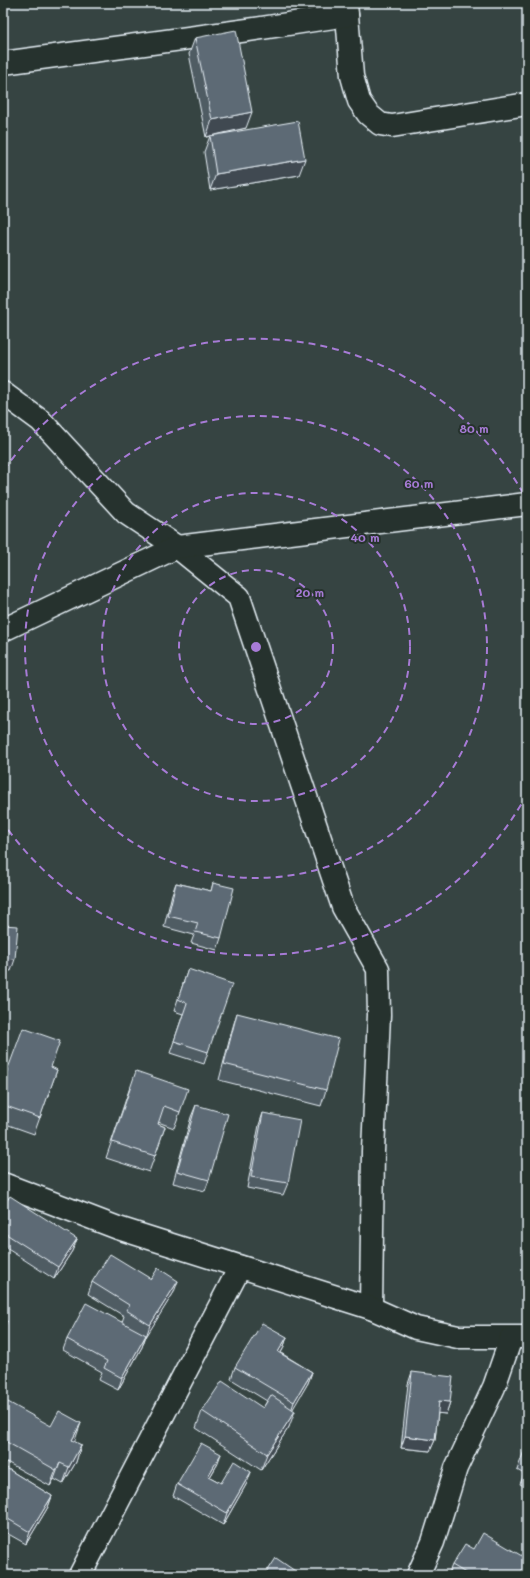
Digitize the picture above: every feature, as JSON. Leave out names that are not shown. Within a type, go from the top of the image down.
[{"type":"street","points":[[3,63],[240,31],[346,9],[352,76],[359,101],[368,114],[380,124],[392,126],[527,104]]},
{"type":"street","points":[[3,392],[41,421],[126,513],[176,547],[239,596],[343,907],[378,968],[379,1015],[373,1151],[371,1308]]},
{"type":"street","points":[[3,630],[176,547],[527,504]]},
{"type":"street","points":[[3,1184],[118,1228],[371,1308],[416,1328],[458,1337],[519,1337],[456,1468],[433,1542],[418,1575]]},
{"type":"street","points":[[80,1575],[240,1267]]},
{"type":"building","points":[[236,30],[252,112],[212,120],[195,38]]},
{"type":"building","points":[[298,121],[305,159],[216,174],[210,136]]},
{"type":"building","points":[[176,883],[211,891],[213,883],[234,888],[221,938],[195,932],[198,923],[168,916]]},
{"type":"building","points":[[3,925],[18,926],[15,959],[3,958]]},
{"type":"building","points":[[188,969],[232,984],[208,1052],[174,1041],[187,1003],[178,999]]},
{"type":"building","points":[[237,1013],[339,1039],[326,1090],[224,1064]]},
{"type":"building","points":[[23,1028],[60,1041],[51,1067],[57,1070],[40,1118],[3,1105],[3,1082]]},
{"type":"building","points":[[136,1071],[188,1089],[180,1112],[164,1106],[158,1124],[165,1127],[155,1156],[112,1142]]},
{"type":"building","points":[[196,1105],[228,1114],[209,1180],[177,1171]]},
{"type":"building","points":[[263,1113],[300,1120],[288,1183],[251,1177]]},
{"type":"building","points":[[10,1196],[77,1239],[58,1267],[3,1232],[3,1206]]},
{"type":"building","points":[[110,1254],[151,1279],[158,1268],[178,1281],[150,1325],[126,1310],[129,1305],[92,1282]]},
{"type":"building","points":[[86,1303],[146,1335],[122,1378],[104,1368],[107,1361],[67,1339]]},
{"type":"building","points":[[3,1319],[7,1321],[3,1329]]},
{"type":"building","points":[[262,1323],[287,1337],[278,1352],[312,1372],[294,1402],[235,1367]]},
{"type":"building","points":[[412,1372],[453,1377],[450,1402],[439,1401],[435,1440],[405,1436]]},
{"type":"building","points":[[222,1381],[263,1408],[271,1395],[295,1411],[267,1454],[202,1411]]},
{"type":"building","points":[[8,1402],[51,1426],[59,1411],[81,1423],[72,1440],[81,1445],[69,1467],[60,1463],[56,1470],[3,1440],[3,1411]]},
{"type":"building","points":[[201,1443],[221,1454],[208,1476],[221,1483],[234,1461],[251,1472],[227,1513],[177,1484]]},
{"type":"building","points":[[527,1447],[527,1456],[523,1454]]},
{"type":"building","points":[[3,1466],[52,1496],[30,1532],[3,1516]]},
{"type":"building","points":[[483,1533],[527,1559],[527,1575],[469,1575],[452,1565],[465,1544],[474,1549]]},
{"type":"building","points":[[276,1558],[301,1575],[265,1575]]}]
